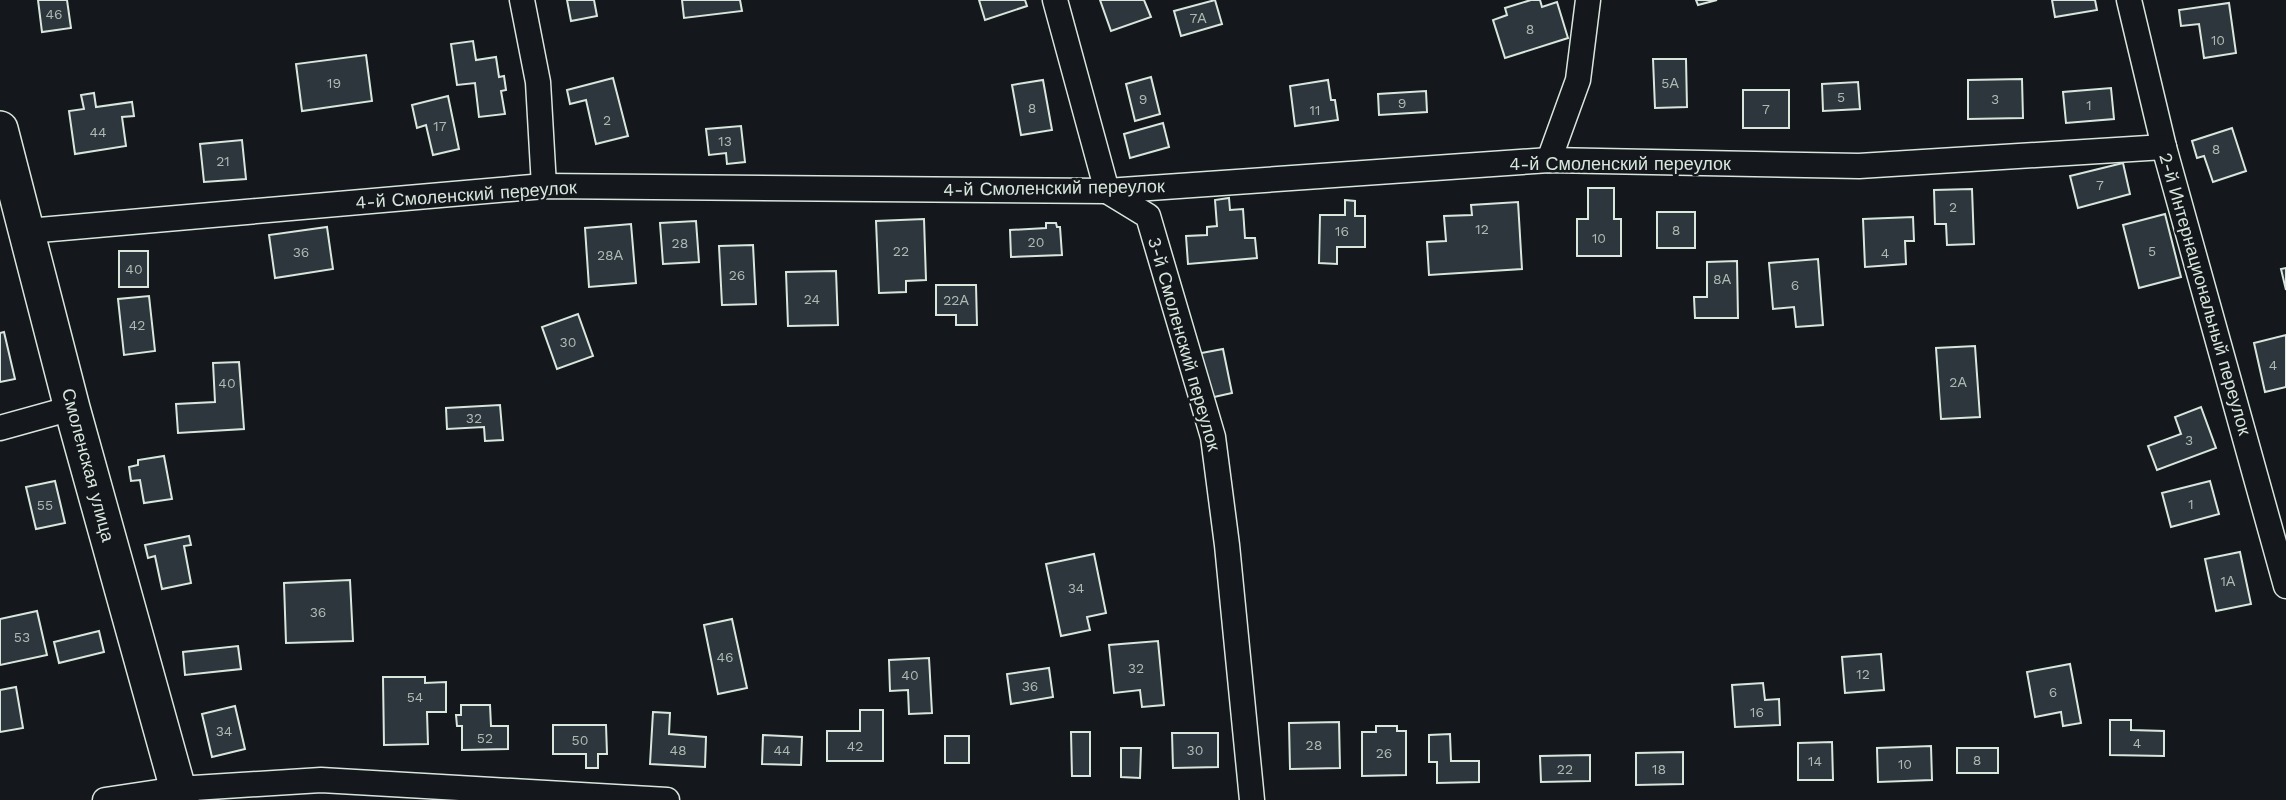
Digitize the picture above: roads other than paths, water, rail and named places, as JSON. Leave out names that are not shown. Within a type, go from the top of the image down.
[{"type":"street","points":[[522,0],[538,82],[544,186]]},
{"type":"street","points":[[1055,0],[1107,191]]},
{"type":"street","points":[[1549,160],[1578,80],[1588,0]]},
{"type":"street","name":"2-й Интернациональный переулок","points":[[2129,0],[2164,147],[2286,586]]},
{"type":"street","name":"Смоленская улица","points":[[0,129],[72,408],[179,794]]},
{"type":"street","name":"4-й Смоленский переулок","points":[[28,231],[544,186],[1107,191],[1549,160],[1859,166],[2164,147]]},
{"type":"street","name":"3-й Смоленский переулок","points":[[1107,191],[1148,216],[1213,437],[1252,800]]},
{"type":"street","points":[[0,428],[72,408]]},
{"type":"street","points":[[105,800],[321,780],[667,800]]}]
